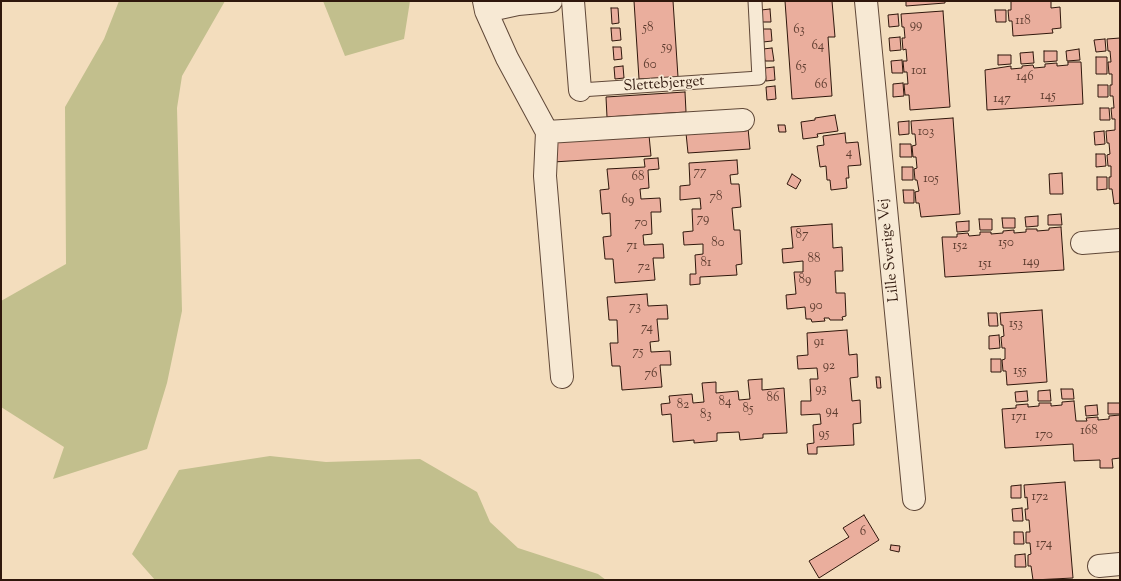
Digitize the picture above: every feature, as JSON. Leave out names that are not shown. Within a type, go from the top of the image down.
[{"type":"street","points":[[551,1],[485,6],[506,58],[547,132],[545,176],[562,377]]},
{"type":"street","name":"Slettebjerget","points":[[573,1],[580,90]]},
{"type":"street","name":"Lille Sverige Vej","points":[[866,1],[914,499]]},
{"type":"street","points":[[547,132],[743,120]]},
{"type":"street","points":[[1082,243],[1120,240]]},
{"type":"lane","name":"Slettebjerget","points":[[580,90],[760,78],[755,1]]},
{"type":"shaded area","points":[[119,1],[225,1],[182,76],[177,108],[182,311],[167,383],[147,449],[53,479],[64,447],[1,407],[1,301],[66,264],[65,107],[104,39]]},
{"type":"shaded area","points":[[323,1],[410,1],[404,39],[345,56]]},
{"type":"shaded area","points":[[270,456],[326,462],[420,459],[477,492],[490,522],[518,548],[598,574],[606,580],[155,580],[132,554],[179,470]]},
{"type":"building","points":[[634,1],[673,1],[678,77],[639,79]]},
{"type":"building","points":[[785,1],[832,1],[835,37],[828,37],[832,96],[792,99]]},
{"type":"building","points":[[906,1],[945,1],[945,3],[906,6]]},
{"type":"building","points":[[1011,1],[1051,1],[1051,8],[1060,7],[1061,28],[1052,29],[1053,33],[1013,36],[1012,21],[1009,21],[1008,10],[1011,10]]},
{"type":"building","points":[[611,8],[618,8],[619,23],[612,24]]},
{"type":"building","points":[[770,9],[771,22],[762,22],[761,10]]},
{"type":"building","points":[[995,10],[1006,10],[1006,22],[996,22]]},
{"type":"building","points":[[943,11],[950,107],[910,110],[909,95],[905,95],[904,84],[908,84],[907,72],[904,72],[903,61],[907,61],[906,49],[903,50],[902,38],[905,38],[901,14]]},
{"type":"building","points":[[898,14],[899,26],[889,27],[888,15]]},
{"type":"building","points":[[611,28],[620,28],[621,40],[612,41]]},
{"type":"building","points":[[762,29],[771,29],[772,41],[763,42]]},
{"type":"building","points":[[900,37],[901,50],[890,51],[889,38]]},
{"type":"building","points":[[1120,38],[1120,203],[1114,204],[1112,189],[1109,189],[1111,166],[1108,166],[1107,155],[1110,154],[1106,131],[1115,130],[1115,119],[1112,119],[1111,108],[1114,108],[1113,96],[1110,96],[1110,85],[1112,85],[1112,74],[1109,74],[1108,62],[1111,62],[1107,39]]},
{"type":"building","points":[[1105,39],[1106,51],[1096,52],[1094,40]]},
{"type":"building","points":[[613,47],[621,47],[622,59],[614,60]]},
{"type":"building","points":[[772,48],[774,61],[765,61],[763,49]]},
{"type":"building","points":[[1079,49],[1080,60],[1067,61],[1066,51]]},
{"type":"building","points":[[1044,51],[1057,51],[1057,61],[1044,62]]},
{"type":"building","points":[[1033,52],[1034,63],[1021,64],[1020,53]]},
{"type":"building","points":[[998,55],[1011,55],[1011,64],[998,65]]},
{"type":"building","points":[[1096,57],[1107,57],[1107,74],[1096,74]]},
{"type":"building","points":[[902,60],[903,73],[892,73],[891,61]]},
{"type":"building","points":[[1068,62],[1081,62],[1083,104],[987,110],[985,70],[1011,66],[1011,69],[1033,65],[1034,68],[1045,67],[1045,64],[1057,63],[1057,66],[1068,65]]},
{"type":"building","points":[[623,66],[624,78],[615,79],[614,67]]},
{"type":"building","points":[[774,67],[775,80],[766,81],[765,68]]},
{"type":"building","points":[[903,83],[904,96],[893,97],[893,84]]},
{"type":"building","points":[[1098,85],[1108,85],[1108,97],[1098,97]]},
{"type":"building","points":[[775,86],[776,99],[767,100],[766,87]]},
{"type":"building","points":[[685,92],[686,112],[607,117],[606,97]]},
{"type":"building","points":[[1100,108],[1109,108],[1110,120],[1100,120]]},
{"type":"building","points":[[835,115],[838,131],[817,134],[818,137],[803,139],[801,122]]},
{"type":"building","points":[[953,118],[960,214],[921,217],[919,203],[916,203],[915,192],[919,191],[917,180],[915,180],[914,169],[917,168],[916,157],[913,157],[912,146],[916,145],[915,134],[912,134],[911,121]]},
{"type":"building","points":[[909,121],[909,134],[899,135],[898,122]]},
{"type":"building","points":[[778,125],[785,125],[786,132],[779,132]]},
{"type":"building","points":[[748,128],[750,149],[688,153],[686,133]]},
{"type":"building","points":[[1104,131],[1105,144],[1095,145],[1094,132]]},
{"type":"building","points":[[845,133],[846,143],[858,142],[861,165],[848,166],[849,178],[846,178],[847,188],[831,190],[830,180],[827,180],[826,166],[820,167],[817,146],[824,145],[823,136]]},
{"type":"building","points":[[649,135],[651,156],[553,162],[552,141]]},
{"type":"building","points":[[900,144],[911,144],[912,157],[900,157]]},
{"type":"building","points":[[1096,154],[1105,154],[1106,166],[1096,167]]},
{"type":"building","points":[[658,158],[659,169],[648,170],[649,188],[640,189],[641,199],[660,198],[661,212],[651,212],[652,234],[643,235],[644,245],[663,244],[664,258],[653,258],[655,280],[615,283],[613,259],[605,259],[603,237],[611,236],[610,213],[602,214],[600,190],[609,189],[607,169],[645,167],[644,159]]},
{"type":"building","points":[[737,160],[738,174],[730,175],[731,184],[739,184],[741,207],[732,208],[734,230],[740,230],[742,264],[736,265],[737,275],[700,277],[700,284],[690,285],[690,274],[696,274],[695,255],[703,254],[703,244],[684,245],[683,232],[693,231],[692,209],[701,209],[700,198],[680,200],[680,186],[690,185],[689,163]]},
{"type":"building","points":[[902,167],[913,167],[913,180],[902,180]]},
{"type":"building","points":[[1062,173],[1063,194],[1050,194],[1049,174]]},
{"type":"building","points":[[792,174],[801,180],[796,189],[787,184]]},
{"type":"building","points":[[1097,177],[1107,177],[1107,189],[1097,190]]},
{"type":"building","points":[[903,190],[914,190],[914,203],[904,203]]},
{"type":"building","points":[[1061,214],[1062,225],[1048,225],[1048,215]]},
{"type":"building","points":[[1038,216],[1038,226],[1026,227],[1025,217]]},
{"type":"building","points":[[1002,218],[1015,218],[1015,228],[1003,228]]},
{"type":"building","points":[[979,219],[992,219],[992,230],[980,230]]},
{"type":"building","points":[[969,221],[969,231],[957,232],[956,222]]},
{"type":"building","points":[[832,224],[833,248],[842,247],[843,271],[835,271],[836,293],[845,293],[846,316],[842,317],[843,320],[830,320],[829,318],[824,318],[825,321],[812,322],[811,319],[806,319],[805,307],[787,309],[786,295],[796,294],[794,272],[803,272],[803,261],[783,263],[782,249],[793,248],[791,227]]},
{"type":"building","points":[[1061,227],[1064,270],[945,277],[942,237],[957,237],[957,234],[968,233],[969,236],[980,235],[980,232],[991,232],[991,234],[1014,230],[1014,233],[1026,232],[1026,229],[1037,229],[1037,231]]},
{"type":"building","points":[[647,294],[648,306],[667,305],[668,319],[657,319],[659,341],[650,342],[651,352],[670,351],[671,365],[660,365],[662,387],[622,390],[620,366],[612,366],[610,343],[618,343],[617,320],[609,320],[607,297]]},
{"type":"building","points":[[1042,310],[1047,382],[1007,385],[1006,371],[1003,371],[1002,360],[1005,359],[1005,348],[1002,348],[1001,337],[1004,336],[1000,313]]},
{"type":"building","points":[[988,313],[997,313],[998,326],[989,326]]},
{"type":"building","points":[[847,330],[849,355],[857,354],[858,377],[850,378],[852,401],[860,400],[861,423],[853,424],[854,445],[817,447],[817,454],[808,454],[807,444],[814,443],[813,425],[821,424],[820,414],[801,415],[801,401],[811,401],[810,379],[818,379],[817,368],[798,369],[797,356],[808,355],[807,333]]},
{"type":"building","points":[[999,335],[1000,348],[989,349],[989,336]]},
{"type":"building","points":[[991,359],[1001,359],[1001,372],[991,372]]},
{"type":"building","points":[[876,377],[880,377],[881,388],[877,388]]},
{"type":"building","points":[[762,379],[762,390],[784,388],[787,433],[763,434],[763,438],[740,440],[739,432],[717,433],[717,441],[694,443],[694,440],[673,442],[671,414],[662,415],[661,404],[670,403],[669,396],[692,394],[693,403],[704,402],[702,383],[716,382],[716,393],[738,391],[739,400],[750,399],[748,380]]},
{"type":"building","points":[[1061,389],[1073,389],[1074,399],[1062,399]]},
{"type":"building","points":[[1050,390],[1051,401],[1038,401],[1038,391]]},
{"type":"building","points":[[1027,391],[1028,401],[1016,402],[1015,392]]},
{"type":"building","points":[[1074,401],[1076,421],[1087,421],[1086,418],[1098,417],[1098,420],[1109,419],[1109,416],[1120,415],[1120,458],[1112,459],[1113,468],[1100,468],[1100,460],[1074,461],[1073,444],[1005,448],[1002,409],[1016,408],[1016,405],[1028,404],[1028,407],[1039,406],[1039,403],[1051,403],[1051,406],[1062,405],[1062,402]]},
{"type":"building","points":[[1108,403],[1120,403],[1120,414],[1108,414]]},
{"type":"building","points":[[1097,405],[1098,415],[1086,416],[1085,406]]},
{"type":"building","points":[[1065,482],[1073,578],[1033,580],[1031,566],[1028,566],[1028,555],[1031,554],[1030,543],[1026,543],[1026,532],[1030,532],[1029,520],[1026,520],[1025,509],[1028,509],[1024,485]]},
{"type":"building","points":[[1021,485],[1021,498],[1011,498],[1011,486]]},
{"type":"building","points":[[1022,508],[1023,521],[1013,521],[1012,509]]},
{"type":"building","points":[[864,515],[879,540],[819,578],[809,561],[849,537],[843,528]]},
{"type":"building","points":[[1014,532],[1023,532],[1024,544],[1014,544]]},
{"type":"building","points":[[891,545],[900,546],[899,552],[890,550]]},
{"type":"building","points":[[1025,554],[1026,567],[1015,567],[1015,555]]}]
